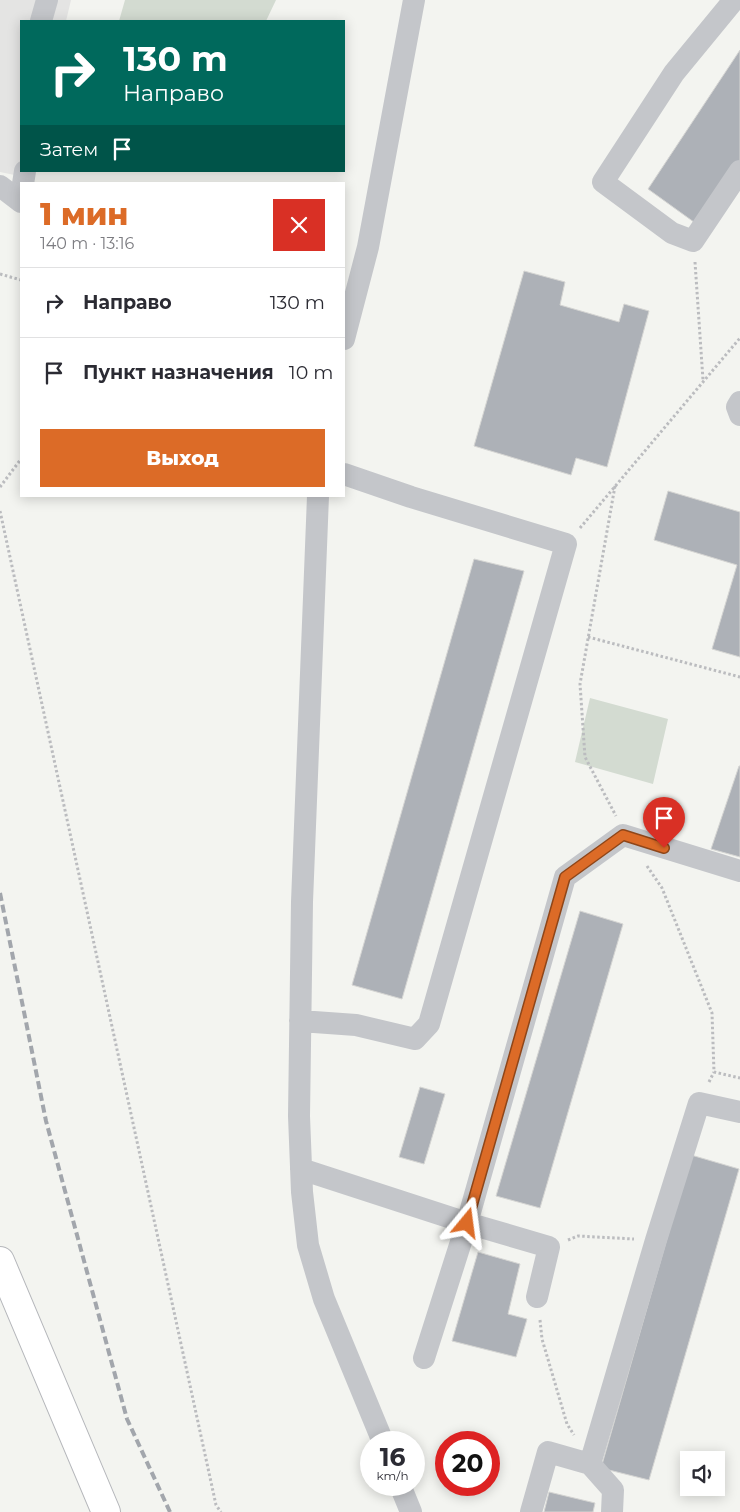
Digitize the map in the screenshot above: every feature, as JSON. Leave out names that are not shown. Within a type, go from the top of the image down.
[{"type":"main road","points":[[0,1261],[106,1512]]},
{"type":"street","points":[[41,20],[47,0]]},
{"type":"street","points":[[345,335],[368,247],[414,0]]},
{"type":"street","points":[[734,0],[674,73],[603,182],[672,233],[693,241],[740,171]]},
{"type":"street","points":[[0,186],[20,201]]},
{"type":"street","points":[[740,402],[737,407],[740,415]]},
{"type":"street","points":[[300,1022],[356,1025],[416,1039],[429,1024],[566,544],[411,497],[345,474]]},
{"type":"street","points":[[318,497],[302,902],[299,1116],[302,1192],[308,1245],[324,1299],[378,1431]]},
{"type":"street","points":[[424,1358],[467,1223],[565,877],[623,835],[740,871]]},
{"type":"street","points":[[590,1464],[656,1240],[700,1103],[740,1112]]},
{"type":"street","points":[[301,1169],[467,1223],[549,1247],[537,1297]]},
{"type":"street","points":[[531,1512],[548,1452],[590,1464],[613,1490],[612,1512]]},
{"type":"street","points":[[405,1496],[412,1512]]},
{"type":"path","points":[[693,241],[703,381]]},
{"type":"path","points":[[0,274],[20,280]]},
{"type":"path","points":[[566,544],[740,338]]},
{"type":"path","points":[[0,487],[20,460]]},
{"type":"path","points":[[615,486],[580,684],[585,757],[626,836],[662,888],[712,1013],[714,1072],[740,1078]]},
{"type":"path","points":[[0,511],[216,1505],[221,1512]]},
{"type":"path","points":[[588,637],[740,677]]},
{"type":"path","points":[[549,1247],[578,1236],[656,1240]]},
{"type":"path","points":[[537,1297],[542,1339],[567,1424],[590,1464]]},
{"type":"shaded area","points":[[0,0],[71,0],[66,20],[20,20],[20,172],[29,178],[0,172]]},
{"type":"shaded area","points":[[125,0],[276,0],[266,20],[119,20]]},
{"type":"shaded area","points":[[590,698],[668,719],[653,784],[575,762]]},
{"type":"building","points":[[740,50],[740,161],[698,225],[648,189]]},
{"type":"building","points":[[524,271],[565,282],[560,305],[619,322],[624,304],[649,311],[607,467],[576,458],[571,475],[474,446]]},
{"type":"building","points":[[668,491],[740,512],[740,657],[712,649],[737,565],[654,540]]},
{"type":"building","points":[[474,559],[524,571],[402,999],[352,985]]},
{"type":"building","points":[[740,766],[740,857],[711,849]]},
{"type":"building","points":[[580,911],[623,924],[540,1208],[496,1196]]},
{"type":"building","points":[[420,1087],[445,1094],[424,1164],[399,1157]]},
{"type":"building","points":[[691,1155],[739,1169],[649,1480],[601,1468]]},
{"type":"building","points":[[478,1252],[520,1264],[508,1314],[527,1319],[516,1357],[452,1341]]},
{"type":"building","points":[[549,1492],[595,1503],[593,1512],[544,1512]]},
{"type":"railway","points":[[0,893],[46,1121],[127,1419],[170,1512]]},
{"type":"route","points":[[467,1223],[565,877],[623,835],[664,848]]}]
